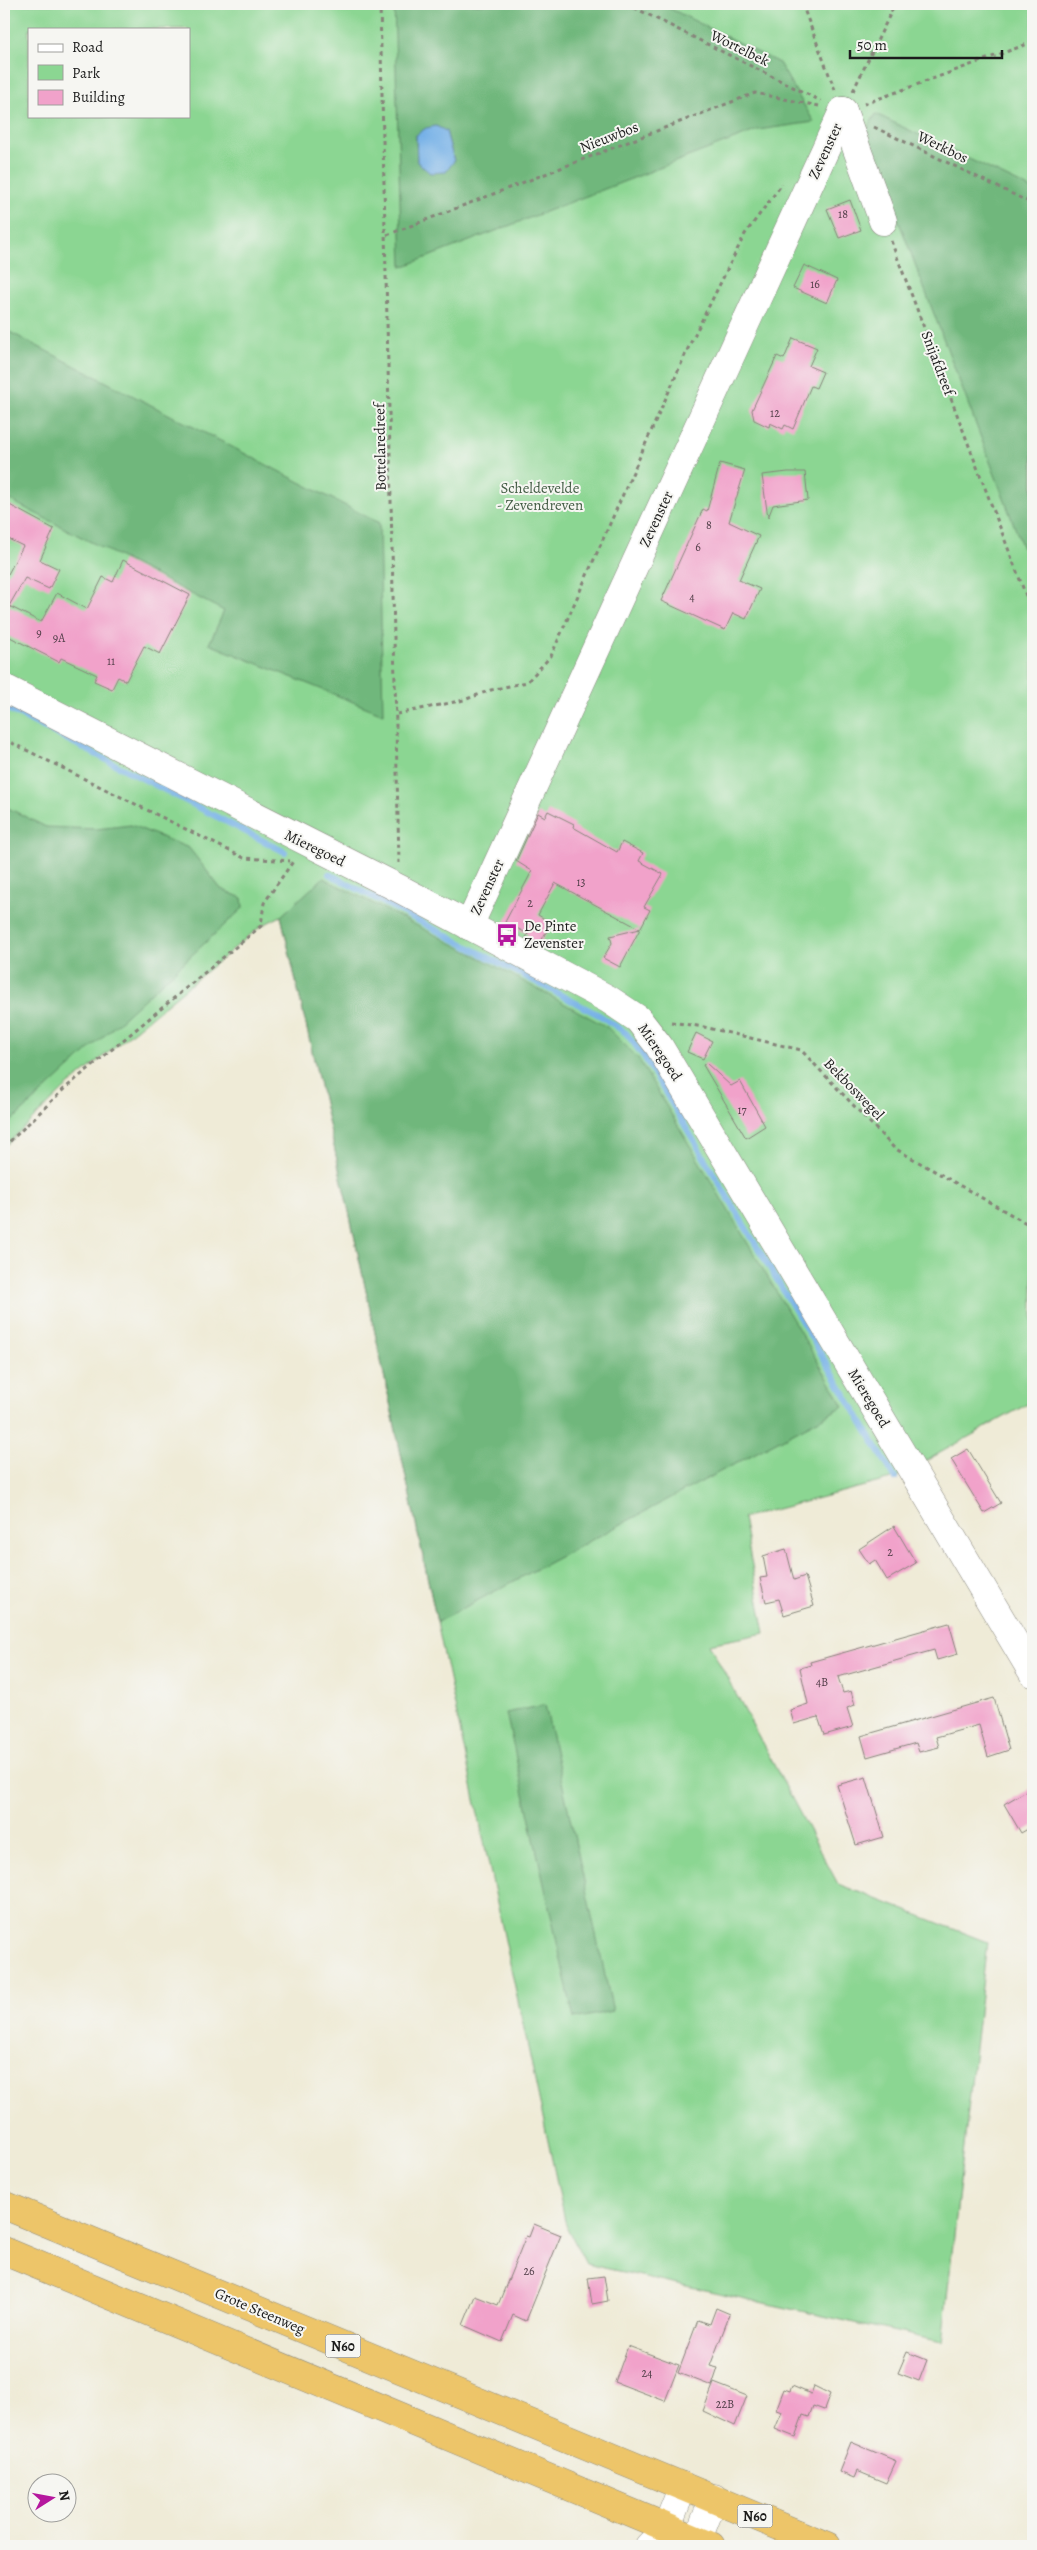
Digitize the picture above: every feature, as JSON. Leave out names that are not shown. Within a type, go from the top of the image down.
[{"type":"highway","name":"Grote Steenweg","points":[[4,2205],[827,2546]]},
{"type":"highway","points":[[4,2251],[657,2538],[701,2545]]},
{"type":"street","points":[[843,111],[883,221]]},
{"type":"street","name":"Zevenster","points":[[469,926],[843,111]]},
{"type":"street","name":"Mieregoed","points":[[4,688],[469,926],[608,999],[638,1019],[659,1046],[1033,1673]]},
{"type":"street","points":[[657,2538],[683,2486]]},
{"type":"street","points":[[701,2545],[714,2498]]},
{"type":"path","points":[[4,16],[8,4]]},
{"type":"path","name":"Bottelaredreef","points":[[380,4],[387,235],[400,890]]},
{"type":"path","name":"Wortelbek","points":[[627,4],[843,111]]},
{"type":"path","points":[[802,4],[843,111]]},
{"type":"path","points":[[843,111],[895,4]]},
{"type":"path","points":[[843,111],[1033,42]]},
{"type":"path","name":"Nieuwbos","points":[[387,235],[755,93],[843,111]]},
{"type":"path","name":"Werkbos","points":[[843,111],[1033,204]]},
{"type":"path","points":[[397,714],[464,700],[491,690],[528,682],[551,656],[690,344],[745,234],[784,181]]},
{"type":"path","name":"Snijafdreef","points":[[883,221],[1033,614]]},
{"type":"path","points":[[4,739],[244,858],[293,861],[264,903],[261,926],[64,1089],[4,1147]]},
{"type":"path","name":"Bekboswegel","points":[[638,1019],[704,1027],[801,1050],[894,1148],[1033,1227]]},
{"type":"green space","name":"Scheldevelde - Zevendreven","points":[[4,4],[1033,4],[1033,1401],[895,1478],[743,1518],[765,1633],[709,1644],[838,1884],[987,1942],[942,2342],[586,2264],[566,2225],[350,1216],[281,916],[261,926],[64,1089],[4,1147]]},
{"type":"green space","points":[[394,4],[661,4],[779,63],[814,122],[758,130],[402,267]],"holes":[[[446,131],[454,161],[417,162],[416,135]]]},
{"type":"green space","points":[[876,114],[1033,190],[1033,575],[865,132]]},
{"type":"green space","points":[[4,329],[379,523],[383,714],[209,644],[224,611],[4,497]]},
{"type":"green space","points":[[4,806],[46,827],[96,829],[131,825],[189,848],[221,889],[242,898],[243,908],[4,1128]]},
{"type":"green space","points":[[323,878],[477,956],[607,1027],[638,1058],[844,1406],[437,1622],[350,1216],[281,916]]},
{"type":"green space","points":[[545,1705],[613,2011],[574,2019],[506,1713]]},
{"type":"water","points":[[436,126],[446,131],[454,161],[446,172],[430,173],[417,162],[416,135],[426,128]]},
{"type":"building","points":[[850,200],[861,230],[839,238],[827,209]]},
{"type":"building","points":[[804,265],[837,280],[827,303],[793,288]]},
{"type":"building","points":[[793,338],[817,348],[809,366],[823,372],[816,388],[811,386],[793,429],[785,425],[783,429],[770,423],[769,427],[754,420],[752,410],[777,356],[784,359]]},
{"type":"building","points":[[720,463],[745,470],[729,522],[759,536],[739,580],[760,589],[746,619],[733,613],[725,630],[661,601],[703,509],[707,511]]},
{"type":"building","points":[[805,472],[808,500],[773,505],[768,518],[762,475]]},
{"type":"building","points":[[4,502],[54,529],[40,560],[59,569],[49,589],[25,578],[9,606],[41,622],[57,593],[87,609],[103,577],[113,582],[123,560],[190,595],[160,654],[144,646],[126,681],[118,677],[112,689],[94,681],[97,675],[61,658],[59,662],[4,634],[4,572],[8,574],[23,546],[4,537]]},
{"type":"building","points":[[548,811],[574,824],[573,827],[617,852],[622,842],[643,853],[639,861],[663,874],[644,907],[650,910],[640,929],[555,883],[538,915],[551,923],[539,945],[526,938],[528,934],[505,922],[532,871],[516,861],[538,813],[545,817]]},
{"type":"building","points":[[640,929],[620,967],[603,958],[612,943],[610,936]]},
{"type":"building","points":[[696,1033],[712,1041],[703,1059],[687,1052]]},
{"type":"building","points":[[706,1063],[731,1086],[740,1081],[765,1126],[746,1138],[703,1065]]},
{"type":"building","points":[[968,1449],[1001,1503],[984,1513],[951,1459]]},
{"type":"building","points":[[894,1526],[916,1563],[887,1580],[875,1560],[869,1564],[859,1549]]},
{"type":"building","points":[[786,1549],[794,1580],[805,1576],[814,1606],[784,1615],[779,1599],[766,1602],[760,1578],[767,1577],[763,1556]]},
{"type":"building","points":[[949,1623],[958,1654],[937,1660],[934,1650],[838,1677],[843,1693],[851,1691],[855,1705],[847,1708],[853,1727],[824,1735],[818,1717],[794,1724],[790,1710],[808,1704],[800,1668],[811,1665],[810,1662]]},
{"type":"building","points":[[994,1698],[1009,1750],[988,1757],[979,1725],[936,1737],[939,1747],[919,1752],[916,1743],[867,1757],[861,1736]]},
{"type":"building","points":[[866,1777],[884,1837],[856,1845],[837,1785]]},
{"type":"building","points":[[1033,1787],[1033,1826],[1021,1833],[1004,1804]]},
{"type":"building","points":[[534,2224],[561,2235],[526,2321],[513,2315],[502,2342],[463,2325],[475,2296],[498,2305],[526,2236],[529,2237]]},
{"type":"building","points":[[604,2276],[608,2301],[592,2304],[588,2278]]},
{"type":"building","points":[[716,2308],[730,2314],[710,2366],[718,2368],[712,2386],[678,2373],[698,2320],[710,2324]]},
{"type":"building","points":[[628,2346],[679,2365],[665,2401],[615,2382]]},
{"type":"building","points":[[907,2352],[927,2360],[919,2381],[898,2373]]},
{"type":"building","points":[[714,2383],[747,2396],[735,2426],[703,2411]]},
{"type":"building","points":[[792,2386],[811,2394],[814,2386],[830,2394],[824,2410],[813,2406],[809,2417],[803,2415],[795,2437],[775,2429],[782,2412],[776,2410],[784,2389],[790,2391]]},
{"type":"building","points":[[851,2442],[896,2461],[886,2483],[857,2471],[854,2478],[839,2472]]},
{"type":"waterway","points":[[4,707],[285,852]]},
{"type":"waterway","points":[[329,874],[599,1015],[626,1033],[644,1057],[895,1478]]},
{"type":"place","name":"De Pinte Zevenster","points":[[507,935]]}]
